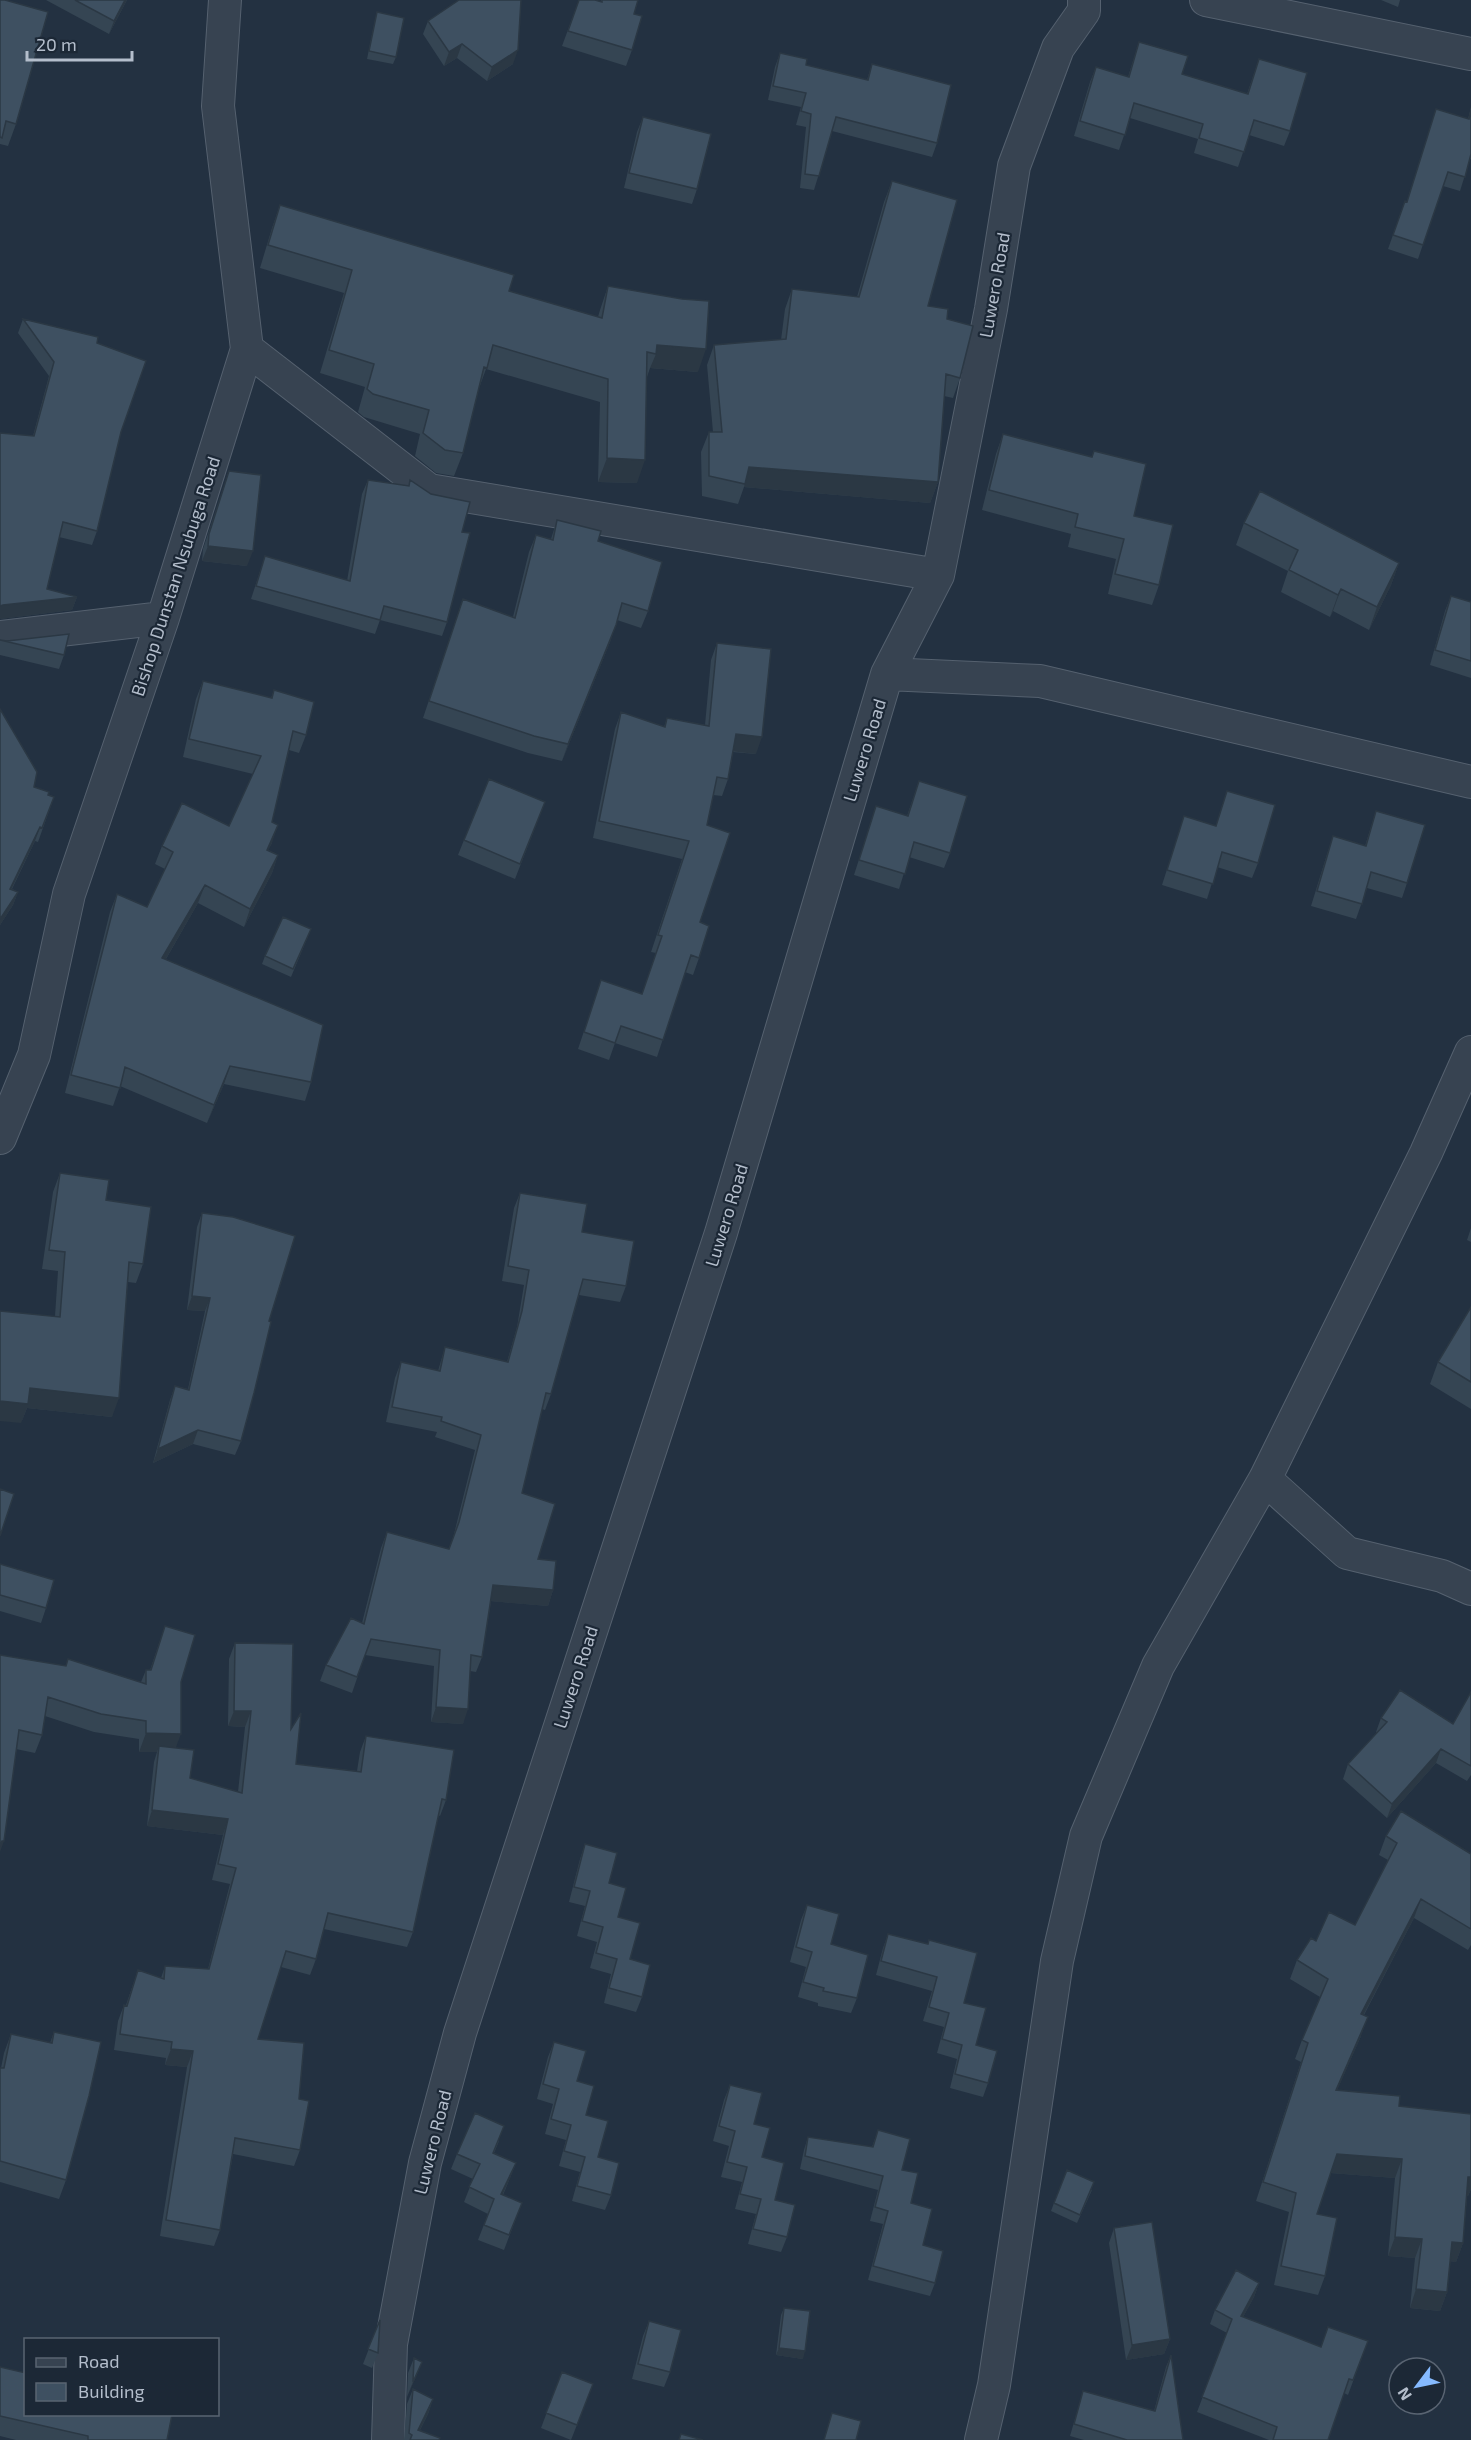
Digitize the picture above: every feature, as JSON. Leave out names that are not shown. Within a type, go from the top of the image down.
[{"type":"street","name":"Bishop Dunstan Nsubuga Road","points":[[0,1138],[34,1055],[69,894],[163,618],[247,348],[218,106],[225,0]]},
{"type":"street","name":"Luwero Road","points":[[388,2440],[391,2344],[425,2163],[460,2032],[721,1233],[887,674],[938,575],[991,309],[1014,166],[1058,48],[1084,11],[1084,0]]},
{"type":"street","points":[[1206,0],[1471,54]]},
{"type":"street","points":[[247,348],[429,490],[938,575]]},
{"type":"street","points":[[0,637],[163,618]]},
{"type":"street","points":[[887,674],[1040,681],[1471,782]]},
{"type":"street","points":[[981,2440],[994,2385],[1057,1961],[1086,1836],[1158,1666],[1265,1479],[1426,1153],[1471,1052]]},
{"type":"street","points":[[1265,1479],[1347,1553],[1442,1576],[1471,1589]]},
{"type":"building","points":[[0,0],[48,12],[16,124],[6,121],[2,138],[0,137]]},
{"type":"building","points":[[75,0],[125,0],[114,21]]},
{"type":"building","points":[[459,0],[521,0],[518,50],[492,67],[462,44],[449,52],[428,21]]},
{"type":"building","points":[[579,0],[602,2],[602,0],[638,0],[634,14],[642,16],[632,50],[568,31]]},
{"type":"building","points":[[377,12],[404,18],[396,57],[369,51]]},
{"type":"building","points":[[1139,42],[1188,56],[1182,74],[1248,94],[1259,59],[1307,73],[1290,131],[1254,120],[1244,152],[1199,138],[1203,124],[1134,103],[1125,135],[1080,121],[1096,67],[1129,77]]},
{"type":"building","points":[[780,53],[807,59],[806,65],[868,80],[872,64],[951,85],[937,143],[836,117],[819,176],[805,174],[811,114],[801,111],[806,93],[773,86]]},
{"type":"building","points":[[1436,109],[1469,119],[1471,110],[1471,154],[1465,177],[1448,172],[1423,245],[1393,235],[1405,201],[1407,202]]},
{"type":"building","points":[[643,117],[711,134],[697,189],[629,173]]},
{"type":"building","points":[[892,181],[957,200],[928,306],[948,309],[947,319],[973,326],[960,378],[946,374],[938,482],[749,467],[745,484],[709,476],[709,432],[722,432],[714,345],[786,339],[792,289],[859,297]]},
{"type":"building","points":[[280,205],[514,275],[509,291],[602,318],[608,286],[682,299],[709,301],[706,349],[657,345],[656,354],[647,352],[645,460],[607,458],[608,379],[493,345],[487,368],[484,367],[463,453],[445,450],[423,433],[429,410],[373,394],[367,389],[374,364],[329,350],[352,270],[268,245]]},
{"type":"building","points":[[23,319],[98,337],[97,343],[146,361],[121,432],[97,531],[63,522],[47,589],[77,597],[0,606],[0,433],[34,436],[54,362]]},
{"type":"building","points":[[1003,434],[1092,457],[1094,451],[1146,464],[1134,516],[1173,525],[1159,585],[1115,574],[1124,539],[1075,527],[1078,514],[989,490]]},
{"type":"building","points":[[229,471],[261,475],[253,551],[208,546],[209,534]]},
{"type":"building","points":[[368,480],[409,486],[410,480],[431,494],[470,502],[462,532],[470,533],[447,622],[384,606],[380,620],[256,586],[265,556],[350,581]]},
{"type":"building","points":[[1260,491],[1399,563],[1377,607],[1341,589],[1338,595],[1289,570],[1298,550],[1244,523]]},
{"type":"building","points":[[557,520],[601,531],[598,541],[662,562],[648,611],[622,603],[616,625],[568,744],[534,736],[429,701],[463,599],[515,618],[536,535],[553,540]]},
{"type":"building","points":[[1451,596],[1471,602],[1471,661],[1435,650]]},
{"type":"building","points":[[69,634],[64,655],[0,640],[7,641]]},
{"type":"building","points":[[717,643],[771,649],[762,737],[736,734],[728,779],[717,777],[707,825],[730,833],[700,922],[709,926],[699,958],[691,955],[663,1040],[621,1026],[615,1043],[584,1032],[601,980],[642,994],[662,936],[658,935],[689,841],[599,821],[621,712],[665,727],[667,718],[709,726]]},
{"type":"building","points":[[203,681],[272,698],[274,690],[314,702],[306,735],[293,731],[272,822],[278,825],[267,850],[278,855],[250,909],[205,885],[162,958],[323,1025],[311,1082],[230,1066],[214,1105],[125,1067],[120,1088],[71,1075],[117,894],[147,907],[173,852],[162,846],[182,803],[229,826],[261,756],[189,739]]},
{"type":"building","points":[[0,709],[37,772],[34,787],[49,792],[48,795],[54,797],[42,828],[40,827],[10,889],[18,892],[0,919]]},
{"type":"building","points":[[489,779],[545,802],[520,864],[464,840]]},
{"type":"building","points":[[919,781],[967,796],[950,853],[914,842],[905,874],[859,860],[876,806],[908,816]]},
{"type":"building","points":[[1227,791],[1275,805],[1258,863],[1222,852],[1213,884],[1167,870],[1184,816],[1216,826]]},
{"type":"building","points":[[1376,811],[1425,825],[1407,883],[1371,872],[1362,904],[1317,891],[1333,836],[1366,846]]},
{"type":"building","points":[[283,917],[311,929],[293,969],[265,956]]},
{"type":"building","points":[[60,1173],[109,1180],[106,1200],[151,1207],[143,1264],[129,1262],[119,1398],[30,1388],[28,1404],[0,1401],[0,1311],[60,1317],[65,1252],[49,1250]]},
{"type":"building","points":[[520,1193],[587,1204],[582,1232],[634,1241],[626,1286],[583,1279],[551,1394],[546,1393],[522,1493],[555,1504],[538,1559],[556,1561],[553,1590],[493,1585],[482,1657],[471,1655],[468,1709],[436,1707],[440,1650],[371,1639],[357,1677],[326,1665],[351,1618],[364,1624],[387,1532],[449,1549],[459,1522],[481,1435],[441,1421],[442,1417],[392,1407],[401,1362],[440,1371],[445,1347],[508,1362],[522,1311],[529,1270],[508,1266]]},
{"type":"building","points":[[202,1213],[233,1217],[295,1236],[269,1321],[271,1322],[241,1441],[198,1430],[158,1449],[175,1386],[189,1390],[210,1298],[192,1296]]},
{"type":"building","points":[[1471,1307],[1471,1382],[1438,1362]]},
{"type":"building","points":[[0,1489],[14,1494],[0,1536]]},
{"type":"building","points":[[0,1564],[54,1580],[46,1608],[0,1595]]},
{"type":"building","points":[[165,1626],[195,1635],[181,1682],[181,1734],[146,1733],[146,1721],[101,1714],[48,1697],[42,1735],[19,1730],[4,1841],[0,1846],[0,1655],[66,1666],[68,1659],[146,1684],[146,1670],[151,1670]]},
{"type":"building","points":[[235,1643],[293,1644],[291,1729],[301,1713],[296,1764],[361,1772],[366,1736],[454,1750],[446,1800],[442,1799],[413,1932],[328,1913],[316,1959],[286,1951],[258,2039],[304,2043],[299,2099],[309,2101],[300,2150],[235,2138],[220,2230],[166,2220],[193,2051],[171,2049],[172,2042],[120,2034],[124,2005],[127,2006],[138,1970],[164,1979],[165,1966],[209,1969],[236,1868],[218,1864],[228,1819],[152,1810],[159,1746],[194,1750],[190,1778],[242,1793],[251,1711],[234,1711]]},
{"type":"building","points":[[1400,1690],[1453,1724],[1471,1692],[1471,1766],[1441,1749],[1392,1804],[1348,1764],[1387,1722],[1381,1718]]},
{"type":"building","points":[[1401,1811],[1471,1854],[1471,1929],[1421,1899],[1361,2014],[1368,2017],[1336,2090],[1400,2096],[1399,2106],[1471,2114],[1471,2177],[1468,2177],[1463,2243],[1452,2242],[1447,2292],[1416,2289],[1422,2239],[1395,2237],[1402,2159],[1337,2154],[1317,2214],[1337,2218],[1325,2276],[1281,2266],[1296,2193],[1263,2182],[1308,2043],[1302,2040],[1328,1979],[1297,1960],[1311,1938],[1316,1941],[1329,1912],[1355,1925],[1397,1843],[1386,1836]]},
{"type":"building","points":[[585,1844],[617,1853],[609,1883],[626,1888],[618,1917],[640,1923],[630,1959],[650,1965],[642,1997],[609,1988],[617,1959],[596,1953],[603,1927],[582,1921],[590,1891],[574,1887]]},
{"type":"building","points":[[807,1905],[839,1914],[831,1944],[868,1955],[857,1998],[823,1991],[824,1988],[803,1982],[812,1952],[796,1947]]},
{"type":"building","points":[[888,1934],[928,1944],[929,1940],[977,1953],[964,2003],[986,2008],[976,2045],[997,2051],[988,2083],[955,2074],[962,2045],[942,2039],[949,2013],[929,2007],[937,1977],[881,1961]]},
{"type":"building","points":[[54,2032],[101,2042],[66,2180],[0,2161],[0,2068],[4,2068],[11,2034],[52,2043]]},
{"type":"building","points":[[554,2042],[586,2051],[577,2081],[594,2086],[586,2115],[608,2121],[598,2157],[619,2163],[611,2195],[577,2186],[585,2157],[564,2151],[571,2125],[551,2119],[559,2089],[543,2084]]},
{"type":"building","points":[[730,2085],[762,2093],[754,2124],[770,2128],[762,2157],[784,2163],[775,2200],[795,2205],[787,2237],[753,2229],[761,2199],[740,2194],[747,2167],[727,2162],[735,2131],[719,2126]]},
{"type":"building","points":[[475,2113],[504,2126],[493,2153],[516,2163],[501,2194],[522,2203],[509,2235],[484,2225],[494,2199],[469,2187],[480,2164],[457,2154]]},
{"type":"building","points":[[878,2130],[910,2139],[902,2170],[918,2173],[911,2203],[932,2209],[923,2245],[943,2251],[935,2283],[873,2266],[888,2211],[875,2207],[883,2176],[805,2156],[808,2137],[873,2147]]},
{"type":"building","points":[[1067,2170],[1094,2182],[1080,2215],[1054,2203]]},
{"type":"building","points":[[1152,2222],[1170,2339],[1132,2345],[1114,2228]]},
{"type":"building","points":[[1236,2270],[1259,2283],[1241,2316],[1321,2347],[1328,2327],[1368,2341],[1353,2380],[1349,2379],[1328,2440],[1273,2440],[1277,2427],[1202,2397],[1232,2319],[1215,2310]]},
{"type":"building","points":[[784,2308],[810,2311],[805,2351],[779,2348]]},
{"type":"building","points":[[380,2320],[378,2353],[368,2349]]},
{"type":"building","points":[[649,2321],[681,2330],[670,2372],[638,2364]]},
{"type":"building","points":[[1171,2355],[1183,2440],[1127,2440],[1074,2424],[1083,2391],[1155,2411]]},
{"type":"building","points":[[414,2358],[422,2362],[413,2382]]},
{"type":"building","points":[[0,2367],[24,2373],[24,2416],[172,2416],[167,2440],[88,2440],[88,2436],[0,2416]]},
{"type":"building","points":[[562,2372],[593,2384],[577,2425],[546,2413]]},
{"type":"building","points":[[413,2389],[433,2399],[418,2430],[440,2438],[439,2440],[410,2440]]},
{"type":"building","points":[[832,2413],[861,2421],[856,2440],[824,2440]]},
{"type":"building","points":[[681,2434],[703,2440],[679,2440]]}]
